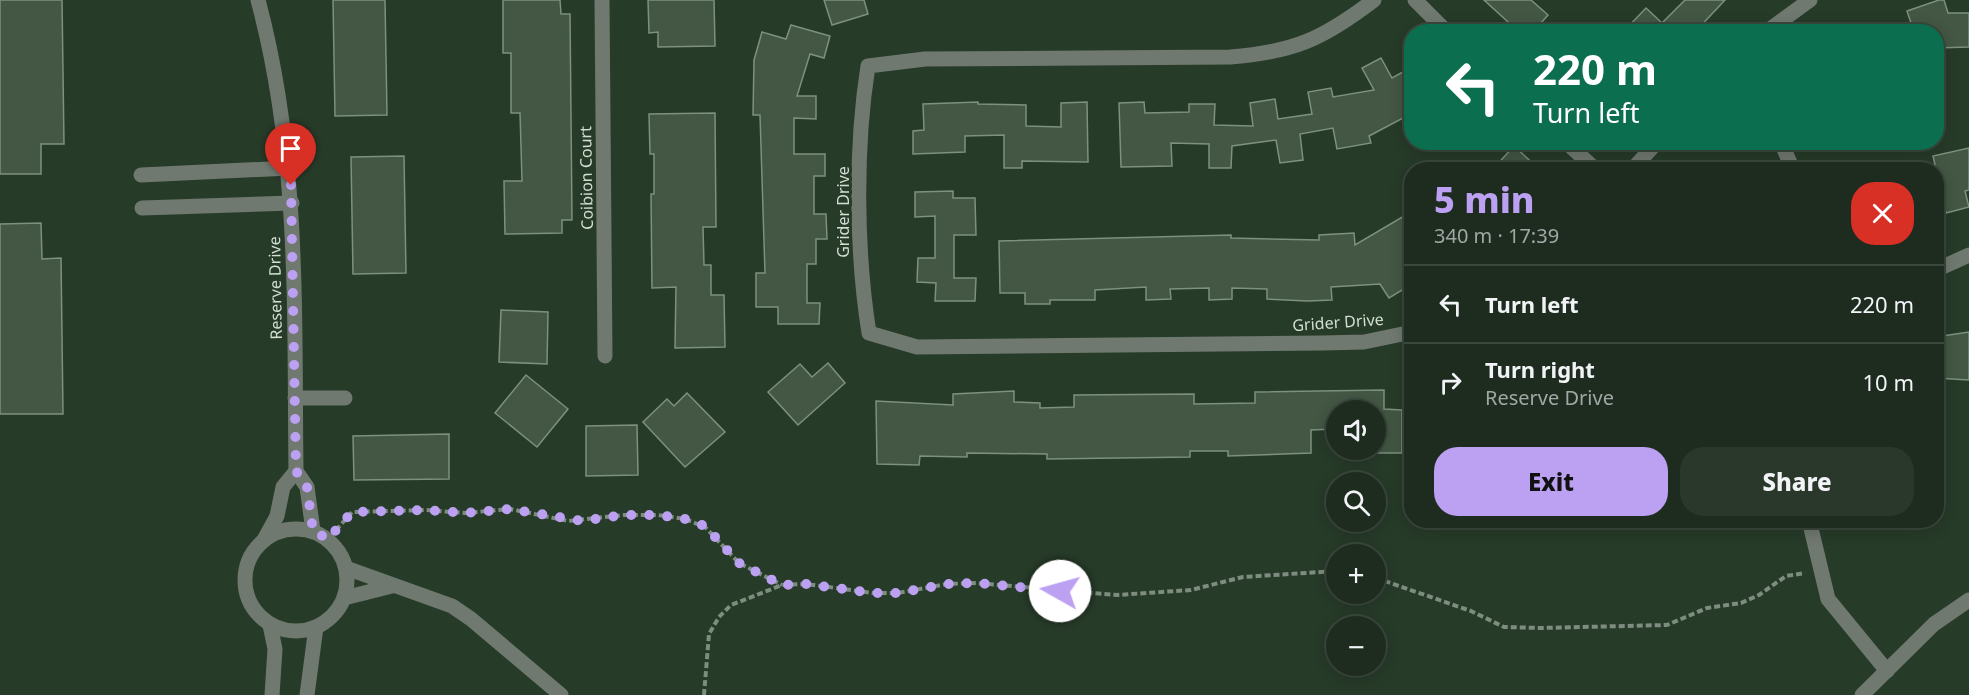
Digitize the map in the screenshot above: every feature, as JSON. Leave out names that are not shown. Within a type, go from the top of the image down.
[{"type":"street","name":"Reserve Drive","points":[[258,0],[277,82],[289,168],[292,203],[296,471],[307,487],[313,531]]},
{"type":"street","name":"Coibion Court","points":[[602,0],[605,356]]},
{"type":"street","name":"Grider Drive","points":[[1374,0],[1323,35],[1292,48],[1266,54],[1230,57],[925,59],[868,66],[860,117],[861,285],[869,333],[917,347],[1332,343],[1364,342],[1404,334]]},
{"type":"street","points":[[1415,0],[1439,24]]},
{"type":"street","points":[[1777,24],[1810,0]]},
{"type":"street","points":[[1575,150],[1587,162]]},
{"type":"street","points":[[1639,162],[1650,150]]},
{"type":"street","points":[[141,175],[289,168]]},
{"type":"street","points":[[142,208],[292,203]]},
{"type":"street","points":[[1944,266],[1969,255]]},
{"type":"street","points":[[295,398],[345,398]]},
{"type":"street","points":[[264,539],[279,531],[296,528],[313,531],[328,539],[339,552],[346,568],[347,585],[338,610],[316,627],[301,631],[285,631],[270,625],[252,607],[244,584],[245,567],[252,551],[264,539],[277,516],[283,487],[296,471]]},
{"type":"street","points":[[1811,528],[1828,599],[1887,670]]},
{"type":"street","points":[[346,568],[453,606],[561,695]]},
{"type":"street","points":[[344,598],[392,586]]},
{"type":"street","points":[[1862,695],[1934,624],[1969,600]]},
{"type":"street","points":[[270,625],[275,649],[272,695]]},
{"type":"street","points":[[307,695],[316,627]]},
{"type":"path","points":[[328,539],[352,512],[426,510],[465,513],[510,509],[582,521],[624,515],[658,515],[685,519],[705,526],[739,563],[782,585]]},
{"type":"path","points":[[1386,581],[1471,611],[1504,627],[1667,625],[1707,608],[1741,603],[1759,595],[1786,576],[1821,571]]},
{"type":"path","points":[[704,695],[709,634],[719,617],[731,605],[782,585],[806,584],[873,593],[898,593],[947,584],[976,583],[1118,594],[1191,590],[1243,577],[1326,573]]},
{"type":"building","points":[[0,0],[62,0],[64,144],[41,144],[41,174],[0,174]]},
{"type":"building","points":[[333,0],[385,0],[387,115],[335,116]]},
{"type":"building","points":[[503,0],[560,0],[561,14],[570,14],[572,220],[562,220],[562,233],[505,234],[504,181],[522,181],[520,113],[511,113],[511,53],[503,53]]},
{"type":"building","points":[[648,0],[714,0],[715,46],[658,47],[658,32],[649,33]]},
{"type":"building","points":[[824,0],[864,0],[868,14],[832,25]]},
{"type":"building","points":[[1484,0],[1531,0],[1548,15],[1540,24],[1510,24]]},
{"type":"building","points":[[1685,0],[1725,0],[1702,24],[1631,24],[1646,8],[1662,23]]},
{"type":"building","points":[[1944,0],[1948,13],[1969,13],[1969,47],[1944,48],[1944,24],[1911,24],[1907,11]]},
{"type":"building","points":[[791,25],[830,36],[824,58],[810,54],[797,96],[816,96],[816,119],[794,118],[794,154],[825,154],[825,176],[814,176],[814,214],[826,214],[827,239],[816,239],[816,264],[807,264],[807,303],[820,303],[819,324],[778,324],[778,307],[756,307],[756,273],[765,273],[760,115],[753,115],[754,60],[762,32],[786,39]]},
{"type":"building","points":[[1381,58],[1392,78],[1404,71],[1404,118],[1369,136],[1371,143],[1337,149],[1333,128],[1300,134],[1303,160],[1280,163],[1276,140],[1232,146],[1231,168],[1209,168],[1209,144],[1171,143],[1172,166],[1121,167],[1119,103],[1144,102],[1145,113],[1189,112],[1189,104],[1215,104],[1214,125],[1253,126],[1250,103],[1275,99],[1278,119],[1312,114],[1308,92],[1331,88],[1333,97],[1374,90],[1362,68]]},
{"type":"building","points":[[978,102],[978,104],[1026,105],[1026,126],[1061,127],[1061,103],[1087,102],[1088,162],[1022,161],[1022,168],[1004,168],[1004,135],[965,136],[965,152],[913,154],[913,131],[924,130],[923,104]]},
{"type":"building","points":[[715,113],[716,227],[703,227],[704,265],[711,265],[711,295],[724,295],[725,347],[675,348],[676,287],[652,288],[651,194],[654,194],[654,154],[650,154],[649,114]]},
{"type":"building","points":[[1969,148],[1969,190],[1965,191],[1969,207],[1946,213],[1944,162],[1934,162],[1933,156]]},
{"type":"building","points":[[1510,150],[1518,150],[1531,162],[1499,162]]},
{"type":"building","points":[[404,156],[406,273],[353,274],[351,157]]},
{"type":"building","points":[[953,191],[953,198],[975,198],[976,235],[954,235],[954,278],[976,278],[975,301],[935,301],[936,283],[917,282],[918,258],[935,258],[935,216],[915,217],[915,192]]},
{"type":"building","points":[[1404,216],[1404,289],[1389,298],[1380,284],[1331,287],[1332,300],[1307,301],[1267,299],[1267,289],[1232,288],[1232,299],[1209,300],[1209,288],[1170,289],[1171,299],[1146,300],[1146,287],[1095,290],[1095,300],[1050,300],[1050,304],[1025,304],[1025,293],[1000,293],[999,241],[1231,235],[1231,238],[1319,240],[1319,235],[1354,233],[1355,245]]},
{"type":"building","points":[[41,223],[42,259],[61,258],[63,414],[0,414],[0,224]]},
{"type":"building","points":[[501,310],[548,312],[547,364],[499,362]]},
{"type":"building","points":[[1969,332],[1969,380],[1944,378],[1944,336]]},
{"type":"building","points":[[828,363],[845,383],[798,425],[768,392],[800,364],[812,377]]},
{"type":"building","points":[[526,375],[568,409],[537,447],[495,413]]},
{"type":"building","points":[[1384,390],[1384,400],[1326,400],[1326,429],[1311,430],[1311,453],[1228,456],[1228,451],[1190,451],[1190,457],[1047,459],[1047,454],[967,453],[967,457],[920,456],[919,465],[877,464],[876,401],[953,405],[953,394],[1014,391],[1014,402],[1040,403],[1040,408],[1074,407],[1074,395],[1194,394],[1194,404],[1255,403],[1255,392]]},
{"type":"building","points":[[687,393],[725,432],[685,467],[643,422],[667,399],[674,406]]},
{"type":"building","points":[[1386,409],[1402,410],[1402,453],[1386,453]]},
{"type":"building","points":[[637,425],[638,475],[586,476],[586,426]]},
{"type":"building","points":[[449,434],[449,479],[354,480],[353,436]]},
{"type":"route","points":[[291,185],[296,471],[307,487],[313,531],[328,539],[352,512],[363,511],[377,513],[426,510],[465,513],[510,509],[567,521],[624,515],[658,515],[685,519],[705,526],[739,563],[782,585],[806,584],[873,593],[898,593],[947,584],[976,583],[1060,591]]}]
